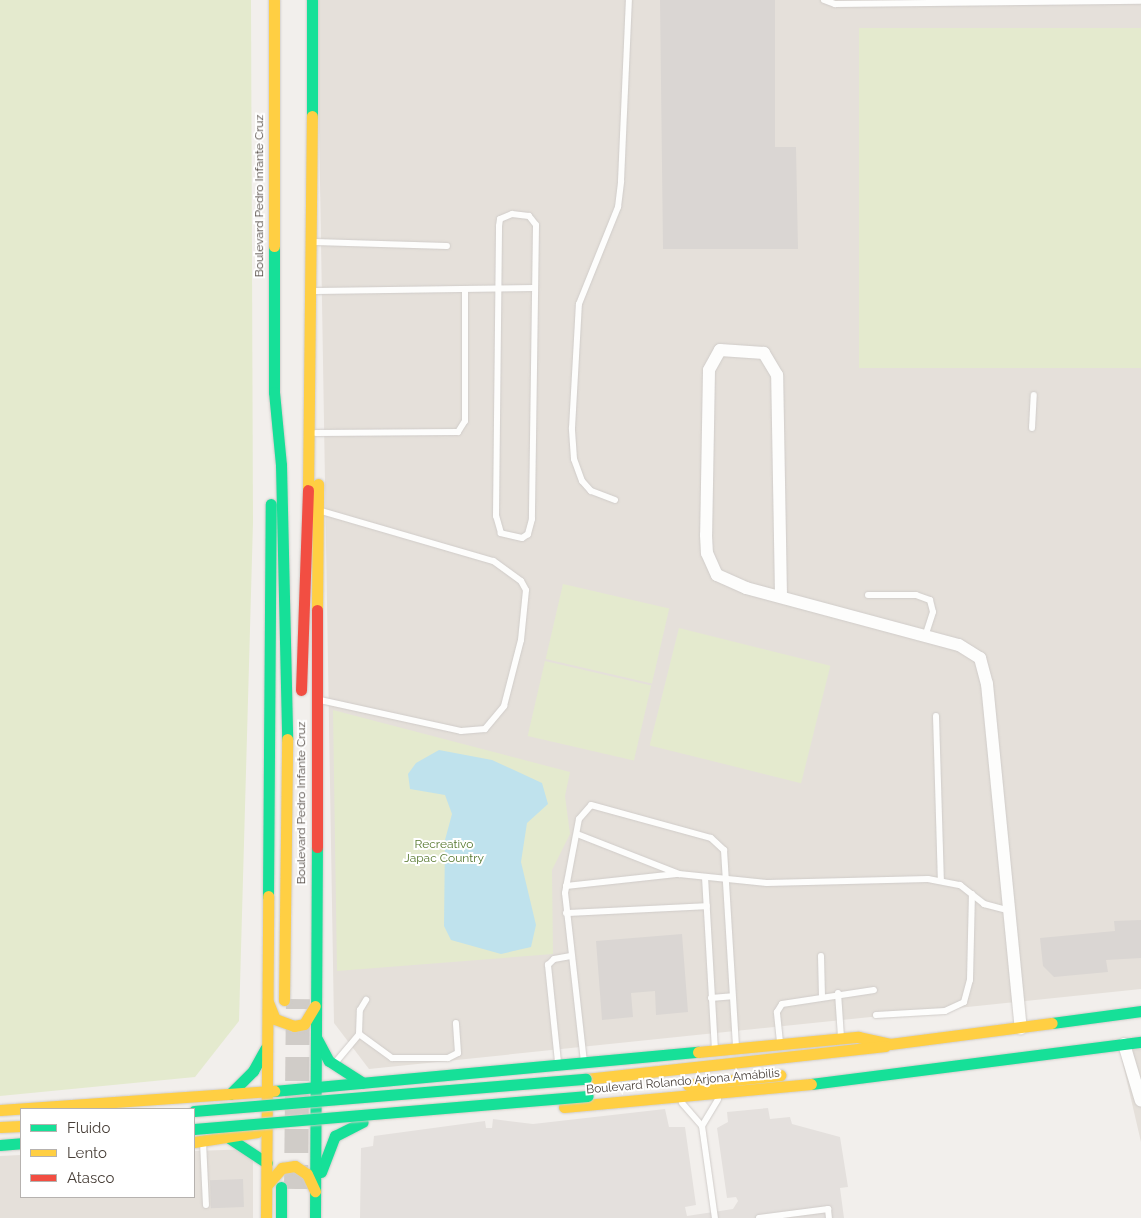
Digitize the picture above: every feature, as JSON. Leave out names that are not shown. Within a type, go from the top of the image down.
[{"type":"main road","name":"Boulevard Pedro Infante Cruz","points":[[266,1218],[274,392],[274,0]]},
{"type":"main road","name":"Boulevard Pedro Infante Cruz","points":[[301,701],[312,388],[312,0]]},
{"type":"main road","name":"Boulevard Pedro Infante Cruz","points":[[312,388],[320,511],[315,1006],[316,1218]]},
{"type":"main road","name":"Boulevard Pedro Infante Cruz","points":[[274,392],[281,465],[287,792],[284,1000]]},
{"type":"main road","name":"Boulevard Pedro Infante Cruz","points":[[298,944],[299,887]]},
{"type":"main road","points":[[268,1001],[275,1019],[294,1026],[304,1024],[315,1006]]},
{"type":"main road","points":[[29,1108],[267,1092],[841,1039],[890,1044],[1141,1011]]},
{"type":"main road","points":[[230,1094],[260,1061],[268,1032]]},
{"type":"main road","points":[[315,1034],[334,1065],[363,1083]]},
{"type":"main road","name":"Boulevard Rolando Arjona Amábilis","points":[[198,1142],[267,1130],[732,1094],[890,1071],[1141,1042]]},
{"type":"main road","name":"Boulevard Rolando Arjona Amábilis","points":[[195,1111],[586,1079],[834,1054],[890,1044]]},
{"type":"main road","name":"Boulevard Rolando Arjona Amábilis","points":[[195,1129],[588,1096],[832,1069],[890,1071]]},
{"type":"main road","points":[[0,1110],[20,1109]]},
{"type":"main road","points":[[315,1190],[335,1136],[363,1122]]},
{"type":"main road","points":[[0,1127],[20,1126]]},
{"type":"main road","points":[[226,1136],[267,1163]]},
{"type":"main road","points":[[0,1145],[20,1143]]},
{"type":"main road","points":[[0,1157],[20,1155]]},
{"type":"main road","points":[[267,1185],[282,1168],[295,1166],[307,1174],[315,1190]]},
{"type":"main road","points":[[280,1218],[281,1187]]},
{"type":"street","points":[[781,596],[777,375],[764,354],[720,350],[709,370],[706,553],[717,575],[781,596],[926,634],[972,650],[984,668],[1007,910],[1021,1028]]},
{"type":"street","points":[[1124,1044],[1141,1101]]},
{"type":"lane","points":[[614,500],[591,491],[582,481],[574,459],[572,428],[579,304],[618,207],[622,181],[629,0]]},
{"type":"lane","points":[[824,0],[835,4],[1141,1]]},
{"type":"lane","points":[[512,214],[529,216],[536,225],[534,288],[532,519],[528,534],[522,538],[501,533],[496,516],[500,219],[512,214]]},
{"type":"lane","points":[[312,242],[447,246]]},
{"type":"lane","points":[[312,291],[534,288]]},
{"type":"lane","points":[[316,433],[458,432],[465,421],[465,290]]},
{"type":"lane","points":[[1032,428],[1034,395]]},
{"type":"lane","points":[[317,699],[461,731],[485,729],[504,706],[521,640],[526,590],[521,581],[493,561],[320,511]]},
{"type":"lane","points":[[868,595],[916,595],[930,600],[933,612],[926,634]]},
{"type":"lane","points":[[936,716],[941,881]]},
{"type":"lane","points":[[585,1063],[566,913],[566,886],[582,811],[591,805],[711,838],[724,850],[728,880],[732,996],[736,1048]]},
{"type":"lane","points":[[576,834],[679,874]]},
{"type":"lane","points":[[566,886],[679,874],[728,880],[941,881],[972,894],[990,906],[1007,910]]},
{"type":"lane","points":[[705,877],[715,1050]]},
{"type":"lane","points":[[876,1015],[945,1011],[964,1002],[970,980],[972,894]]},
{"type":"lane","points":[[566,913],[707,906]]},
{"type":"lane","points":[[559,1066],[548,965],[554,958],[571,956]]},
{"type":"lane","points":[[821,956],[822,997]]},
{"type":"lane","points":[[780,1044],[779,1006],[838,993],[874,990]]},
{"type":"lane","points":[[838,993],[841,1039]]},
{"type":"lane","points":[[712,998],[732,996]]},
{"type":"lane","points":[[334,1065],[359,1034],[360,1010],[366,1000]]},
{"type":"lane","points":[[359,1034],[392,1058],[448,1058],[458,1053],[456,1023]]},
{"type":"lane","points":[[702,1126],[719,1098],[732,1094]]},
{"type":"lane","points":[[675,1099],[691,1110],[702,1126],[715,1218]]},
{"type":"lane","points":[[198,1142],[206,1205]]},
{"type":"lane","points":[[759,1218],[828,1209],[829,1218]]},
{"type":"shaded area","points":[[317,0],[1141,0],[1141,989],[369,1069],[334,1023]]},
{"type":"shaded area","points":[[1141,1041],[1141,1142],[1118,1043]]},
{"type":"shaded area","points":[[768,1108],[770,1119],[790,1117],[792,1124],[840,1137],[848,1187],[840,1188],[844,1218],[360,1218],[361,1148],[373,1146],[374,1136],[485,1121],[486,1128],[492,1128],[493,1119],[533,1124],[665,1109],[669,1127],[685,1127],[696,1205],[685,1207],[687,1216],[733,1209],[738,1201],[736,1197],[727,1198],[717,1128],[728,1122],[727,1112]]},
{"type":"shaded area","points":[[253,1149],[253,1218],[0,1218],[0,1156],[20,1155],[20,1198],[195,1198],[195,1151]]},
{"type":"green space","points":[[0,0],[251,0],[253,522],[239,1021],[195,1077],[0,1096]]},
{"type":"green space","points":[[859,28],[1141,28],[1141,368],[859,368]]},
{"type":"green space","points":[[563,584],[669,609],[652,684],[546,659]]},
{"type":"green space","points":[[679,628],[830,666],[801,783],[650,745]]},
{"type":"green space","points":[[545,661],[651,686],[634,761],[528,736]]},
{"type":"green space","name":"Recreativo Japac Country","points":[[333,710],[570,772],[565,796],[570,834],[552,870],[553,954],[337,971]]},
{"type":"water","points":[[439,750],[492,760],[542,783],[548,804],[527,823],[521,862],[536,925],[531,947],[501,954],[451,940],[444,926],[445,840],[452,814],[445,795],[410,789],[408,774],[416,763]]},
{"type":"building","points":[[660,0],[775,0],[775,147],[796,147],[798,249],[663,249]]},
{"type":"building","points":[[1141,920],[1141,958],[1106,960],[1108,972],[1054,977],[1043,966],[1040,938],[1115,931],[1114,921]]},
{"type":"building","points":[[682,934],[688,1012],[656,1015],[655,991],[631,993],[633,1017],[602,1020],[596,941]]},
{"type":"building","points":[[243,1179],[244,1207],[211,1208],[210,1180]]},
{"type":"tunnel","points":[[296,1189],[298,999]]},
{"type":"traffic: fast","points":[[312,0],[312,116]]},
{"type":"traffic: fast","points":[[274,246],[274,392],[281,465],[287,739]]},
{"type":"traffic: fast","points":[[268,896],[271,504]]},
{"type":"traffic: fast","points":[[315,1218],[317,847]]},
{"type":"traffic: fast","points":[[1052,1023],[1141,1011]]},
{"type":"traffic: fast","points":[[316,1037],[329,1061],[363,1083]]},
{"type":"traffic: fast","points":[[811,1084],[1141,1042]]},
{"type":"traffic: fast","points":[[230,1094],[253,1071],[266,1048]]},
{"type":"traffic: fast","points":[[274,1091],[698,1052]]},
{"type":"traffic: fast","points":[[195,1111],[586,1079]]},
{"type":"traffic: fast","points":[[195,1129],[588,1096]]},
{"type":"traffic: fast","points":[[321,1172],[335,1136],[363,1122]]},
{"type":"traffic: fast","points":[[226,1136],[267,1163]]},
{"type":"traffic: fast","points":[[0,1145],[20,1143]]},
{"type":"traffic: fast","points":[[281,1187],[281,1218]]},
{"type":"traffic: slow","points":[[274,0],[274,246]]},
{"type":"traffic: slow","points":[[308,490],[312,116]]},
{"type":"traffic: slow","points":[[317,610],[318,484]]},
{"type":"traffic: slow","points":[[284,1000],[287,739]]},
{"type":"traffic: slow","points":[[266,1218],[268,896]]},
{"type":"traffic: slow","points":[[268,1002],[275,1019],[294,1026],[304,1024],[315,1006]]},
{"type":"traffic: slow","points":[[698,1052],[858,1037],[890,1044],[1052,1023]]},
{"type":"traffic: slow","points":[[586,1079],[885,1046]]},
{"type":"traffic: slow","points":[[688,1085],[780,1075]]},
{"type":"traffic: slow","points":[[564,1107],[811,1084]]},
{"type":"traffic: slow","points":[[29,1108],[274,1091]]},
{"type":"traffic: slow","points":[[0,1110],[20,1109]]},
{"type":"traffic: slow","points":[[0,1127],[20,1126]]},
{"type":"traffic: slow","points":[[195,1142],[257,1132]]},
{"type":"traffic: slow","points":[[267,1185],[282,1168],[295,1166],[307,1174],[315,1191]]},
{"type":"traffic: jam","points":[[301,690],[308,490]]},
{"type":"traffic: jam","points":[[317,610],[317,847]]}]
